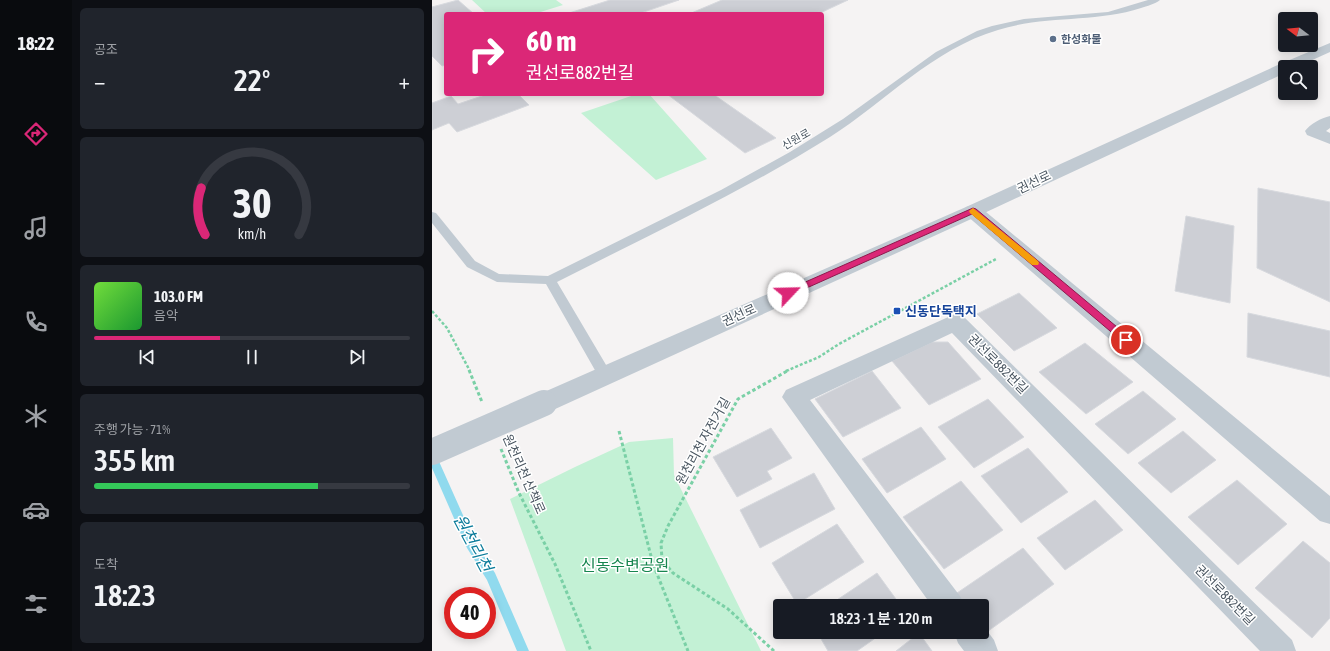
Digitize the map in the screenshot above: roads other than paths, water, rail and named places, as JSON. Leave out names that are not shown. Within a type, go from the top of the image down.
[{"type":"street","name":"권선로","points":[[1301,60],[1330,47]]},
{"type":"street","name":"권선로","points":[[432,452],[973,211],[1278,70]]},
{"type":"street","points":[[1330,121],[1313,131],[1330,139]]},
{"type":"street","points":[[973,211],[1330,512]]},
{"type":"street","name":"권선로882번길","points":[[945,599],[794,397],[955,322],[1280,651]]},
{"type":"street","points":[[974,639],[983,651]]},
{"type":"lane","name":"신원로","points":[[550,280],[747,181],[821,138],[910,75],[966,39],[1001,26],[1041,20],[1101,15],[1117,12],[1156,0]]},
{"type":"lane","points":[[432,216],[470,264],[497,278],[550,280],[605,375]]},
{"type":"waterway","name":"원천리천","points":[[432,457],[471,545],[491,577],[523,651]]},
{"type":"place","name":"한성화물","points":[[1053,39]]},
{"type":"place","name":"신동단독택지","points":[[897,311]]},
{"type":"park label","name":"신동수변공원","points":[[625,565]]}]
